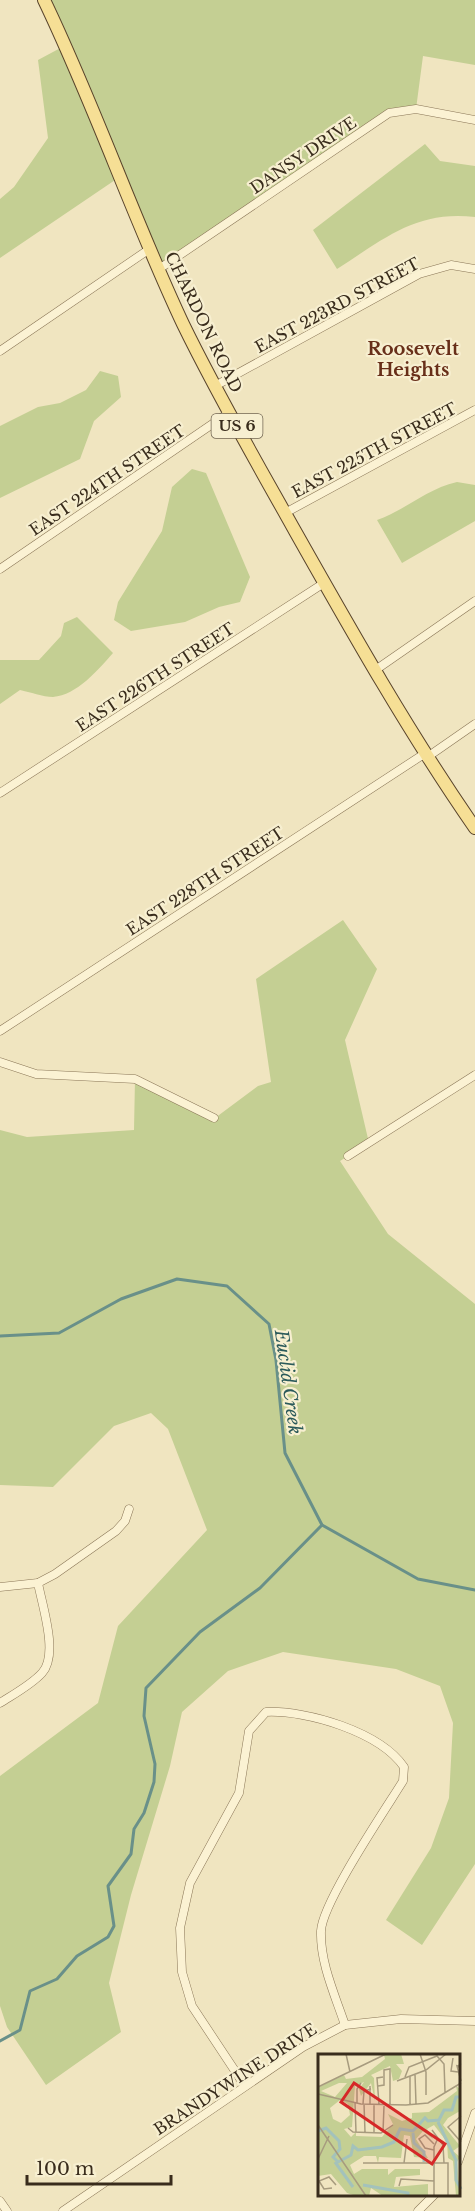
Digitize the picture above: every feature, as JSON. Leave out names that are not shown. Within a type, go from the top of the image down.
[{"type":"main road","name":"CHARDON ROAD","points":[[44,0],[80,77],[159,269],[215,386],[374,671],[425,756],[475,828]]},
{"type":"street","name":"DANSY DRIVE","points":[[159,269],[389,113],[416,109],[475,120]]},
{"type":"street","points":[[0,351],[151,248]]},
{"type":"street","name":"EAST 223RD STREET","points":[[215,386],[419,274],[451,265],[475,268]]},
{"type":"street","name":"EAST 225TH STREET","points":[[285,513],[475,410]]},
{"type":"street","name":"EAST 224TH STREET","points":[[0,569],[230,412]]},
{"type":"street","name":"EAST 226TH STREET","points":[[0,794],[324,583]]},
{"type":"street","points":[[374,671],[475,601]]},
{"type":"street","name":"EAST 228TH STREET","points":[[0,1031],[475,724]]},
{"type":"street","points":[[0,1062],[36,1074],[135,1080],[214,1118]]},
{"type":"street","points":[[348,1156],[475,1075]]},
{"type":"street","points":[[0,1587],[38,1583],[116,1531],[125,1521],[129,1509]]},
{"type":"street","points":[[0,1703],[38,1677],[49,1662],[50,1645],[38,1583]]},
{"type":"street","points":[[245,2086],[192,2006],[182,1972],[180,1928],[190,1883],[239,1793],[249,1731],[256,1720],[266,1712],[281,1711],[341,1723],[397,1757],[404,1767],[403,1781],[329,1904],[321,1928],[322,1955],[345,2025]]},
{"type":"street","name":"BRANDYWINE DRIVE","points":[[63,2211],[303,2047],[345,2025],[401,2019],[475,2021]]},
{"type":"street","points":[[460,2159],[475,2113]]},
{"type":"street","points":[[418,2211],[433,2196]]},
{"type":"street","points":[[0,2201],[7,2211]]},
{"type":"green space","points":[[44,0],[475,0],[475,65],[423,56],[416,109],[389,113],[159,269],[121,176],[0,258],[0,199],[14,187],[48,138],[38,60],[66,45]]},
{"type":"green space","points":[[425,144],[440,161],[475,166],[475,217],[454,216],[418,222],[386,238],[337,269],[313,230]]},
{"type":"green space","points":[[100,371],[118,376],[121,397],[94,421],[80,459],[0,498],[0,426],[38,407],[60,403],[86,390]]},
{"type":"green space","points":[[192,469],[206,473],[250,577],[240,602],[219,607],[185,622],[131,631],[114,620],[118,602],[162,531],[172,487]]},
{"type":"green space","points":[[457,482],[475,485],[475,521],[402,563],[377,520],[436,489]]},
{"type":"green space","points":[[77,617],[113,653],[107,660],[86,681],[70,692],[49,697],[20,690],[0,704],[0,660],[39,660],[61,636],[64,623]]},
{"type":"green space","points":[[343,920],[377,969],[345,1040],[369,1143],[340,1161],[388,1234],[475,1304],[475,1864],[422,1945],[386,1920],[431,1848],[449,1798],[453,1723],[440,1686],[396,1669],[283,1652],[228,1671],[182,1712],[170,1766],[131,1895],[109,1983],[121,2032],[46,2085],[7,2027],[0,2006],[0,1776],[98,1703],[118,1626],[207,1530],[168,1429],[151,1413],[114,1426],[53,1487],[0,1485],[0,1130],[27,1137],[134,1130],[135,1079],[215,1118],[258,1086],[271,1082],[256,979]]},
{"type":"waterway","name":"Euclid Creek","points":[[0,1336],[59,1333],[121,1299],[177,1279],[227,1286],[269,1324],[276,1360],[285,1453],[322,1525],[418,1579],[475,1590]]},
{"type":"waterway","points":[[0,2041],[20,2030],[30,1991],[57,1979],[77,1956],[108,1937],[114,1926],[108,1886],[131,1854],[134,1829],[144,1813],[154,1782],[155,1764],[144,1716],[146,1688],[200,1632],[260,1588],[322,1525]]},
{"type":"district","name":"Roosevelt Heights","points":[[413,359]]}]
